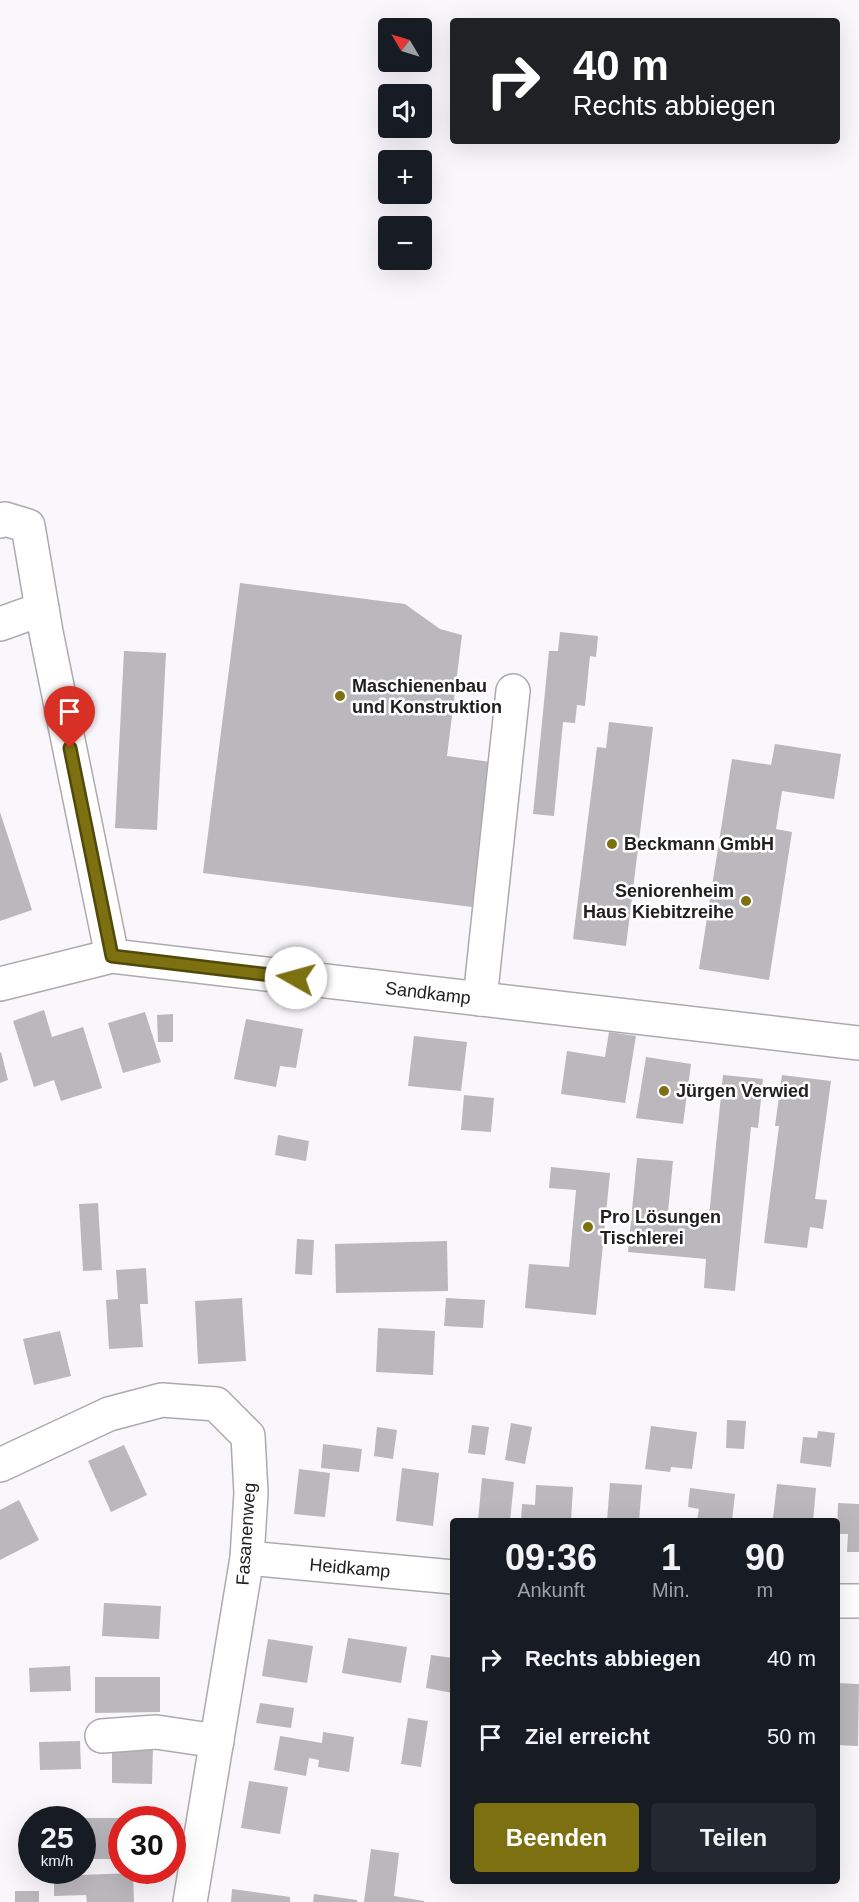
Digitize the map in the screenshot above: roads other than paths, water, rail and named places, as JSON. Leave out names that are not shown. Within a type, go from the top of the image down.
[{"type":"street","points":[[0,521],[5,519],[28,526],[42,609],[112,956]]},
{"type":"street","points":[[0,624],[42,609]]},
{"type":"street","points":[[480,999],[513,691]]},
{"type":"street","name":"Sandkamp","points":[[0,984],[112,956],[859,1043]]},
{"type":"street","name":"Fasanenweg","points":[[0,1465],[109,1414],[162,1400],[216,1404],[248,1436],[251,1492],[247,1558],[190,1902]]},
{"type":"street","name":"Heidkamp","points":[[247,1558],[450,1577]]},
{"type":"street","points":[[840,1601],[859,1601]]},
{"type":"street","points":[[102,1736],[156,1732],[217,1741]]},
{"type":"place","name":"Maschienenbau und Konstruktion","points":[[340,696]]},
{"type":"place","name":"Beckmann GmbH","points":[[612,844]]},
{"type":"place","name":"Seniorenheim Haus Kiebitzreihe","points":[[746,901]]},
{"type":"place","name":"Jürgen Verwied","points":[[664,1091]]},
{"type":"place","name":"Pro Lösungen Tischlerei","points":[[588,1227]]}]
